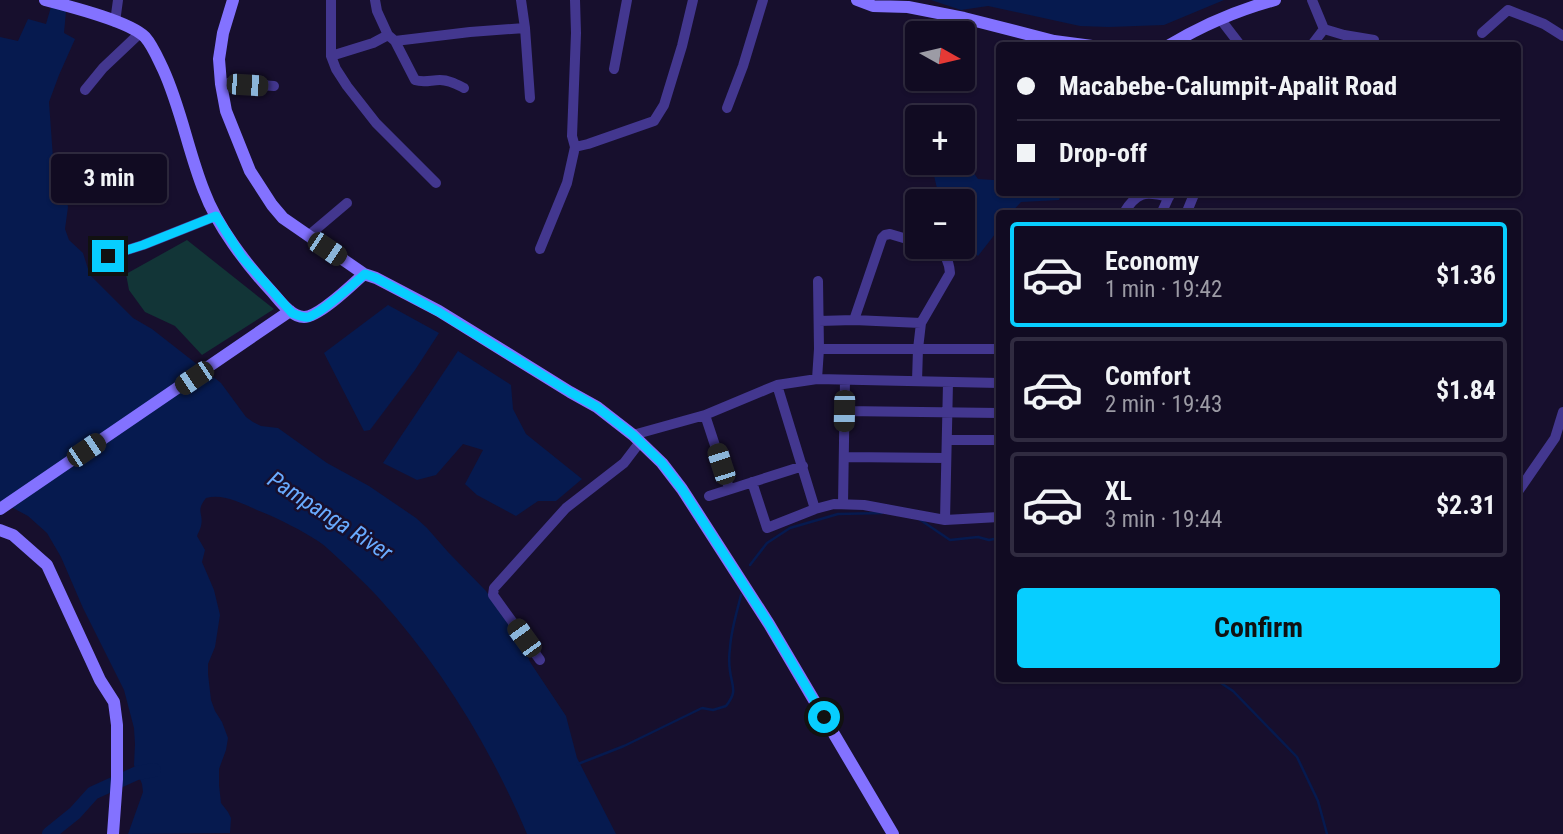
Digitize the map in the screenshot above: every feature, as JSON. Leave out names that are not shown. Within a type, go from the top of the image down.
[{"type":"main road","points":[[45,0],[115,22],[145,37],[168,78],[204,191],[216,216],[242,257],[290,311],[301,317],[308,317],[331,303],[365,274]]},
{"type":"main road","points":[[233,0],[223,33],[219,59],[220,84],[226,111],[250,171],[272,205],[283,218],[365,274],[450,318],[597,407],[637,438],[662,463],[682,489],[769,624],[893,834]]},
{"type":"main road","points":[[857,0],[873,6],[908,7],[964,18],[1062,42]]},
{"type":"main road","points":[[1176,42],[1247,5],[1275,0]]},
{"type":"main road","points":[[0,509],[290,311]]},
{"type":"main road","points":[[0,530],[13,535],[47,565],[100,680],[114,702],[117,725],[113,834]]},
{"type":"street","points":[[115,22],[118,0]]},
{"type":"street","points":[[331,0],[331,55],[337,69],[376,123],[436,183]]},
{"type":"street","points":[[375,0],[377,12],[415,80],[440,80],[464,88]]},
{"type":"street","points":[[521,0],[530,99]]},
{"type":"street","points":[[540,249],[567,183],[575,147],[572,136],[575,0]]},
{"type":"street","points":[[614,69],[627,0]]},
{"type":"street","points":[[575,147],[654,121],[664,105],[693,0]]},
{"type":"street","points":[[727,108],[763,0]]},
{"type":"street","points":[[1312,0],[1324,29],[1343,36],[1374,40]]},
{"type":"street","points":[[1482,33],[1508,10],[1544,24],[1563,36]]},
{"type":"street","points":[[1221,20],[1238,42]]},
{"type":"street","points":[[331,55],[392,38],[525,28]]},
{"type":"street","points":[[1314,42],[1324,29]]},
{"type":"street","points":[[85,90],[139,33]]},
{"type":"street","points":[[220,84],[274,86]]},
{"type":"street","points":[[1125,210],[1139,196]]},
{"type":"street","points":[[308,236],[347,203]]},
{"type":"street","points":[[108,256],[216,216]]},
{"type":"street","points":[[854,320],[882,238],[890,234],[905,238]]},
{"type":"street","points":[[917,382],[921,323],[950,272],[946,259]]},
{"type":"street","points":[[817,379],[820,349],[818,281]]},
{"type":"street","points":[[819,321],[921,323]]},
{"type":"street","points":[[820,349],[996,349]]},
{"type":"street","points":[[540,660],[493,595],[494,588],[565,508],[624,463],[637,438],[791,381],[817,379],[996,383]]},
{"type":"street","points":[[843,504],[845,380]]},
{"type":"street","points":[[945,520],[948,383]]},
{"type":"street","points":[[777,385],[815,509]]},
{"type":"street","points":[[844,411],[996,413]]},
{"type":"street","points":[[705,415],[729,488]]},
{"type":"street","points":[[1521,488],[1559,441],[1562,420]]},
{"type":"street","points":[[947,440],[996,440]]},
{"type":"street","points":[[844,457],[946,458]]},
{"type":"street","points":[[709,496],[803,466]]},
{"type":"street","points":[[752,482],[767,528],[834,504],[864,505],[945,520],[996,517]]},
{"type":"green space","points":[[187,240],[274,309],[202,355],[175,326],[145,312],[129,290],[126,274]]},
{"type":"water","name":"Pampanga River","points":[[53,0],[67,0],[64,33],[75,39],[49,102],[54,172],[67,201],[65,229],[69,240],[83,253],[90,275],[133,318],[152,329],[221,383],[246,417],[261,426],[278,428],[327,463],[369,486],[427,528],[486,591],[522,642],[530,662],[566,716],[577,758],[616,834],[527,834],[497,770],[462,709],[422,650],[377,596],[326,547],[311,537],[241,503],[213,497],[206,498],[201,506],[202,522],[197,536],[205,550],[202,562],[214,590],[220,615],[208,674],[211,700],[228,738],[219,769],[219,785],[221,803],[231,818],[230,833],[128,834],[143,792],[134,765],[134,728],[124,690],[47,533],[28,516],[0,501],[0,37],[18,41],[28,19],[46,24]]},
{"type":"water","points":[[931,0],[1224,0],[1164,25],[1109,27],[1080,26],[988,6],[961,10]]},
{"type":"water","points":[[934,175],[975,175],[978,179],[996,179],[996,196],[1061,196],[1059,200],[1021,202],[1014,210],[996,210],[996,233],[978,256],[975,253],[975,189],[937,189]]},
{"type":"water","points":[[388,305],[439,333],[370,430],[364,431],[324,353]]},
{"type":"water","points":[[458,351],[511,385],[513,409],[526,434],[582,479],[556,501],[538,501],[516,516],[477,495],[465,484],[483,450],[463,444],[436,475],[417,480],[383,463]]},
{"type":"waterway","points":[[750,565],[767,543],[790,528],[838,514],[882,513]]},
{"type":"waterway","points":[[919,519],[950,540],[978,537],[996,539]]},
{"type":"waterway","points":[[578,764],[624,746],[702,708],[713,710],[726,706],[733,693],[729,654],[741,595]]},
{"type":"waterway","points":[[1220,682],[1233,691],[1297,757],[1318,801],[1327,834]]},
{"type":"waterway","points":[[49,834],[75,813],[93,793],[137,773],[154,770]]},
{"type":"route","points":[[108,256],[216,216],[242,257],[292,313],[308,317],[331,303],[365,274],[439,312],[597,407],[633,435],[662,463],[682,489],[769,624],[824,717]]}]
